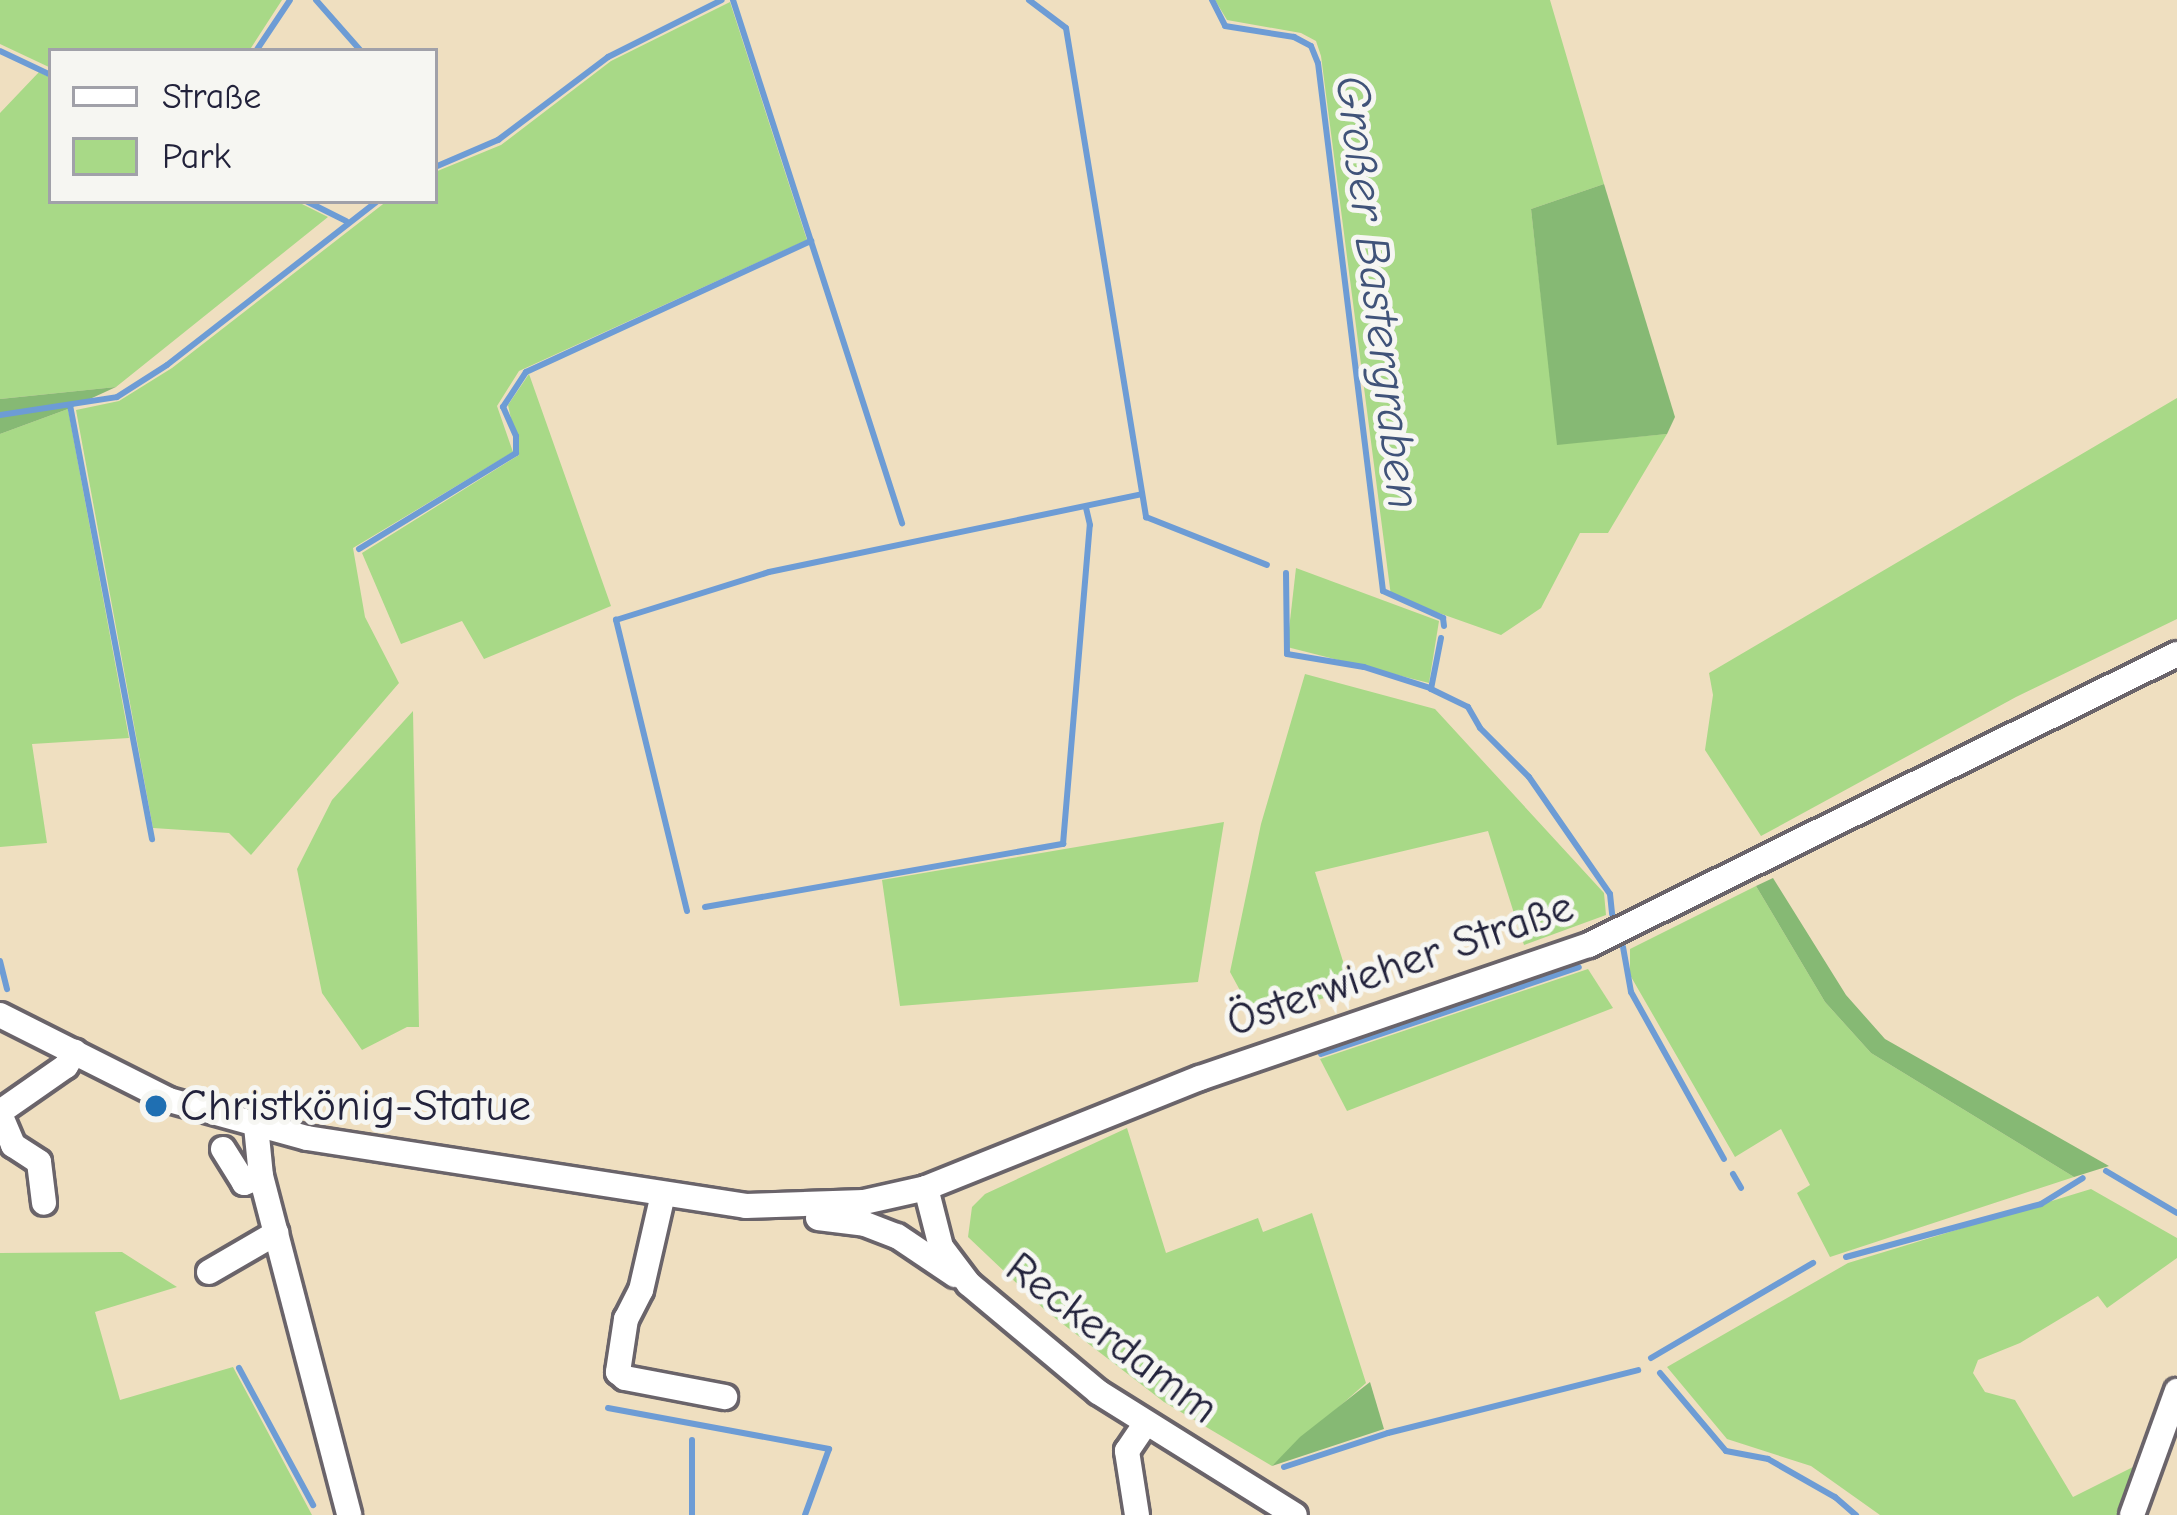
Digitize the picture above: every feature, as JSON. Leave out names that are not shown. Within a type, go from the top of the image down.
[{"type":"street","name":"Österwieher Straße","points":[[0,1015],[169,1100],[256,1126],[766,1208],[809,1208],[899,1195],[1200,1078],[1588,945],[2028,719],[2177,654]]},
{"type":"street","points":[[44,1203],[39,1162],[6,1136],[0,1113],[66,1066],[75,1051]]},
{"type":"street","points":[[256,1126],[261,1175],[349,1515]]},
{"type":"street","points":[[223,1149],[244,1183],[261,1175]]},
{"type":"street","name":"Österwieher Straße","points":[[610,1186],[661,1203],[746,1217],[851,1221],[897,1236],[969,1284]]},
{"type":"street","name":"Reckerdamm","points":[[926,1188],[941,1247],[969,1284],[1145,1424],[1295,1515]]},
{"type":"street","points":[[899,1195],[909,1237],[920,1252]]},
{"type":"street","points":[[661,1203],[641,1291],[626,1319],[618,1372],[625,1378],[725,1397]]},
{"type":"street","points":[[209,1272],[276,1233]]},
{"type":"street","points":[[2132,1515],[2177,1391]]},
{"type":"street","points":[[1137,1515],[1126,1450],[1145,1424]]},
{"type":"green space","points":[[0,0],[282,0],[251,48],[48,48],[48,67],[0,44]]},
{"type":"green space","points":[[1215,0],[1550,0],[1604,184],[1531,209],[1558,444],[1667,434],[1608,533],[1580,533],[1541,608],[1501,635],[1391,596],[1321,56],[1316,41],[1301,33],[1227,20]]},
{"type":"green space","points":[[730,2],[807,240],[519,371],[497,406],[513,452],[353,548],[365,617],[399,683],[251,855],[229,833],[153,828],[76,410],[119,401],[172,368],[383,204],[438,204],[438,171],[501,145],[611,61]]},
{"type":"green space","points":[[39,72],[48,76],[48,204],[302,204],[328,217],[116,387],[0,399],[0,113]]},
{"type":"green space","points":[[1604,184],[1675,417],[1667,434],[1557,445],[1531,209]]},
{"type":"green space","points":[[529,374],[611,606],[484,659],[462,621],[401,644],[362,553],[519,455],[508,405]]},
{"type":"green space","points":[[116,387],[68,409],[0,434],[0,399]]},
{"type":"green space","points":[[2177,398],[2177,619],[2016,697],[1761,836],[1705,750],[1713,695],[1709,673]]},
{"type":"green space","points":[[68,409],[129,738],[32,744],[47,843],[0,847],[0,434]]},
{"type":"green space","points":[[1296,568],[1439,621],[1429,683],[1287,647]]},
{"type":"green space","points":[[1305,674],[1435,709],[1604,893],[1606,915],[1524,945],[1488,831],[1315,872],[1352,990],[1255,1018],[1230,972],[1261,824]]},
{"type":"green space","points":[[413,711],[419,1027],[407,1027],[362,1050],[322,993],[297,869],[332,800]]},
{"type":"green space","points":[[1224,822],[1198,982],[900,1006],[882,880]]},
{"type":"green space","points":[[1773,878],[1846,995],[1885,1039],[2109,1166],[2074,1177],[1871,1053],[1825,1002],[1756,886]]},
{"type":"green space","points":[[1756,886],[1825,1002],[1871,1053],[2074,1177],[1830,1257],[1797,1193],[1810,1185],[1781,1129],[1735,1157],[1630,975],[1630,949]]},
{"type":"green space","points":[[1588,969],[1613,1008],[1347,1111],[1320,1059]]},
{"type":"green space","points":[[1127,1128],[1166,1253],[1258,1218],[1263,1232],[1312,1213],[1366,1383],[1272,1466],[1164,1402],[1046,1311],[968,1237],[972,1207],[985,1194]]},
{"type":"green space","points":[[2091,1189],[2177,1238],[2177,1258],[2107,1308],[2098,1296],[2020,1343],[1978,1360],[1973,1373],[1985,1392],[2015,1400],[2073,1497],[2139,1464],[2118,1515],[1880,1515],[1811,1466],[1727,1439],[1667,1367],[1848,1263]]},
{"type":"green space","points":[[122,1252],[177,1287],[95,1312],[120,1400],[233,1367],[312,1515],[0,1515],[0,1253]]},
{"type":"green space","points":[[1370,1382],[1384,1429],[1272,1466],[1300,1437]]},
{"type":"waterway","points":[[258,48],[290,0]]},
{"type":"waterway","points":[[316,0],[358,48]]},
{"type":"waterway","points":[[438,166],[498,140],[608,57],[722,0]]},
{"type":"waterway","points":[[733,0],[902,523]]},
{"type":"waterway","points":[[1029,0],[1066,28],[1146,517],[1267,565]]},
{"type":"waterway","name":"Großer Bastergraben","points":[[1212,0],[1225,26],[1294,37],[1311,46],[1318,63],[1383,591],[1443,618],[1444,626]]},
{"type":"waterway","points":[[0,51],[48,74]]},
{"type":"waterway","points":[[312,204],[346,221]]},
{"type":"waterway","points":[[0,415],[117,397],[167,365],[374,204]]},
{"type":"waterway","points":[[359,549],[516,453],[516,436],[503,407],[526,372],[811,241]]},
{"type":"waterway","points":[[70,405],[152,839]]},
{"type":"waterway","points":[[687,911],[616,620],[769,572],[1142,494]]},
{"type":"waterway","points":[[705,907],[1063,844],[1090,525],[1086,507]]},
{"type":"waterway","points":[[1286,573],[1287,654],[1364,667],[1430,688]]},
{"type":"waterway","name":"Großer Bastergraben","points":[[1441,638],[1431,689],[1468,707],[1480,728],[1529,777],[1610,894],[1612,914]]},
{"type":"waterway","name":"Großer Bastergraben","points":[[1623,947],[1631,992],[1724,1159]]},
{"type":"waterway","points":[[0,961],[7,989]]},
{"type":"waterway","points":[[1321,1054],[1579,967]]},
{"type":"waterway","points":[[2106,1171],[2177,1213]]},
{"type":"waterway","name":"Großer Bastergraben","points":[[1733,1174],[1741,1188]]},
{"type":"waterway","points":[[1846,1257],[2041,1204],[2083,1178]]},
{"type":"waterway","name":"Großer Bastergraben","points":[[1651,1358],[1813,1263]]},
{"type":"waterway","points":[[239,1368],[313,1505]]},
{"type":"waterway","points":[[1284,1467],[1388,1433],[1638,1370]]},
{"type":"waterway","name":"Großer Bastergraben","points":[[1660,1373],[1726,1451],[1768,1459],[1835,1497],[1856,1515]]},
{"type":"waterway","points":[[608,1408],[829,1449],[805,1515]]},
{"type":"waterway","points":[[692,1440],[692,1515]]},
{"type":"place","name":"Christkönig-Statue","points":[[156,1106]]}]
